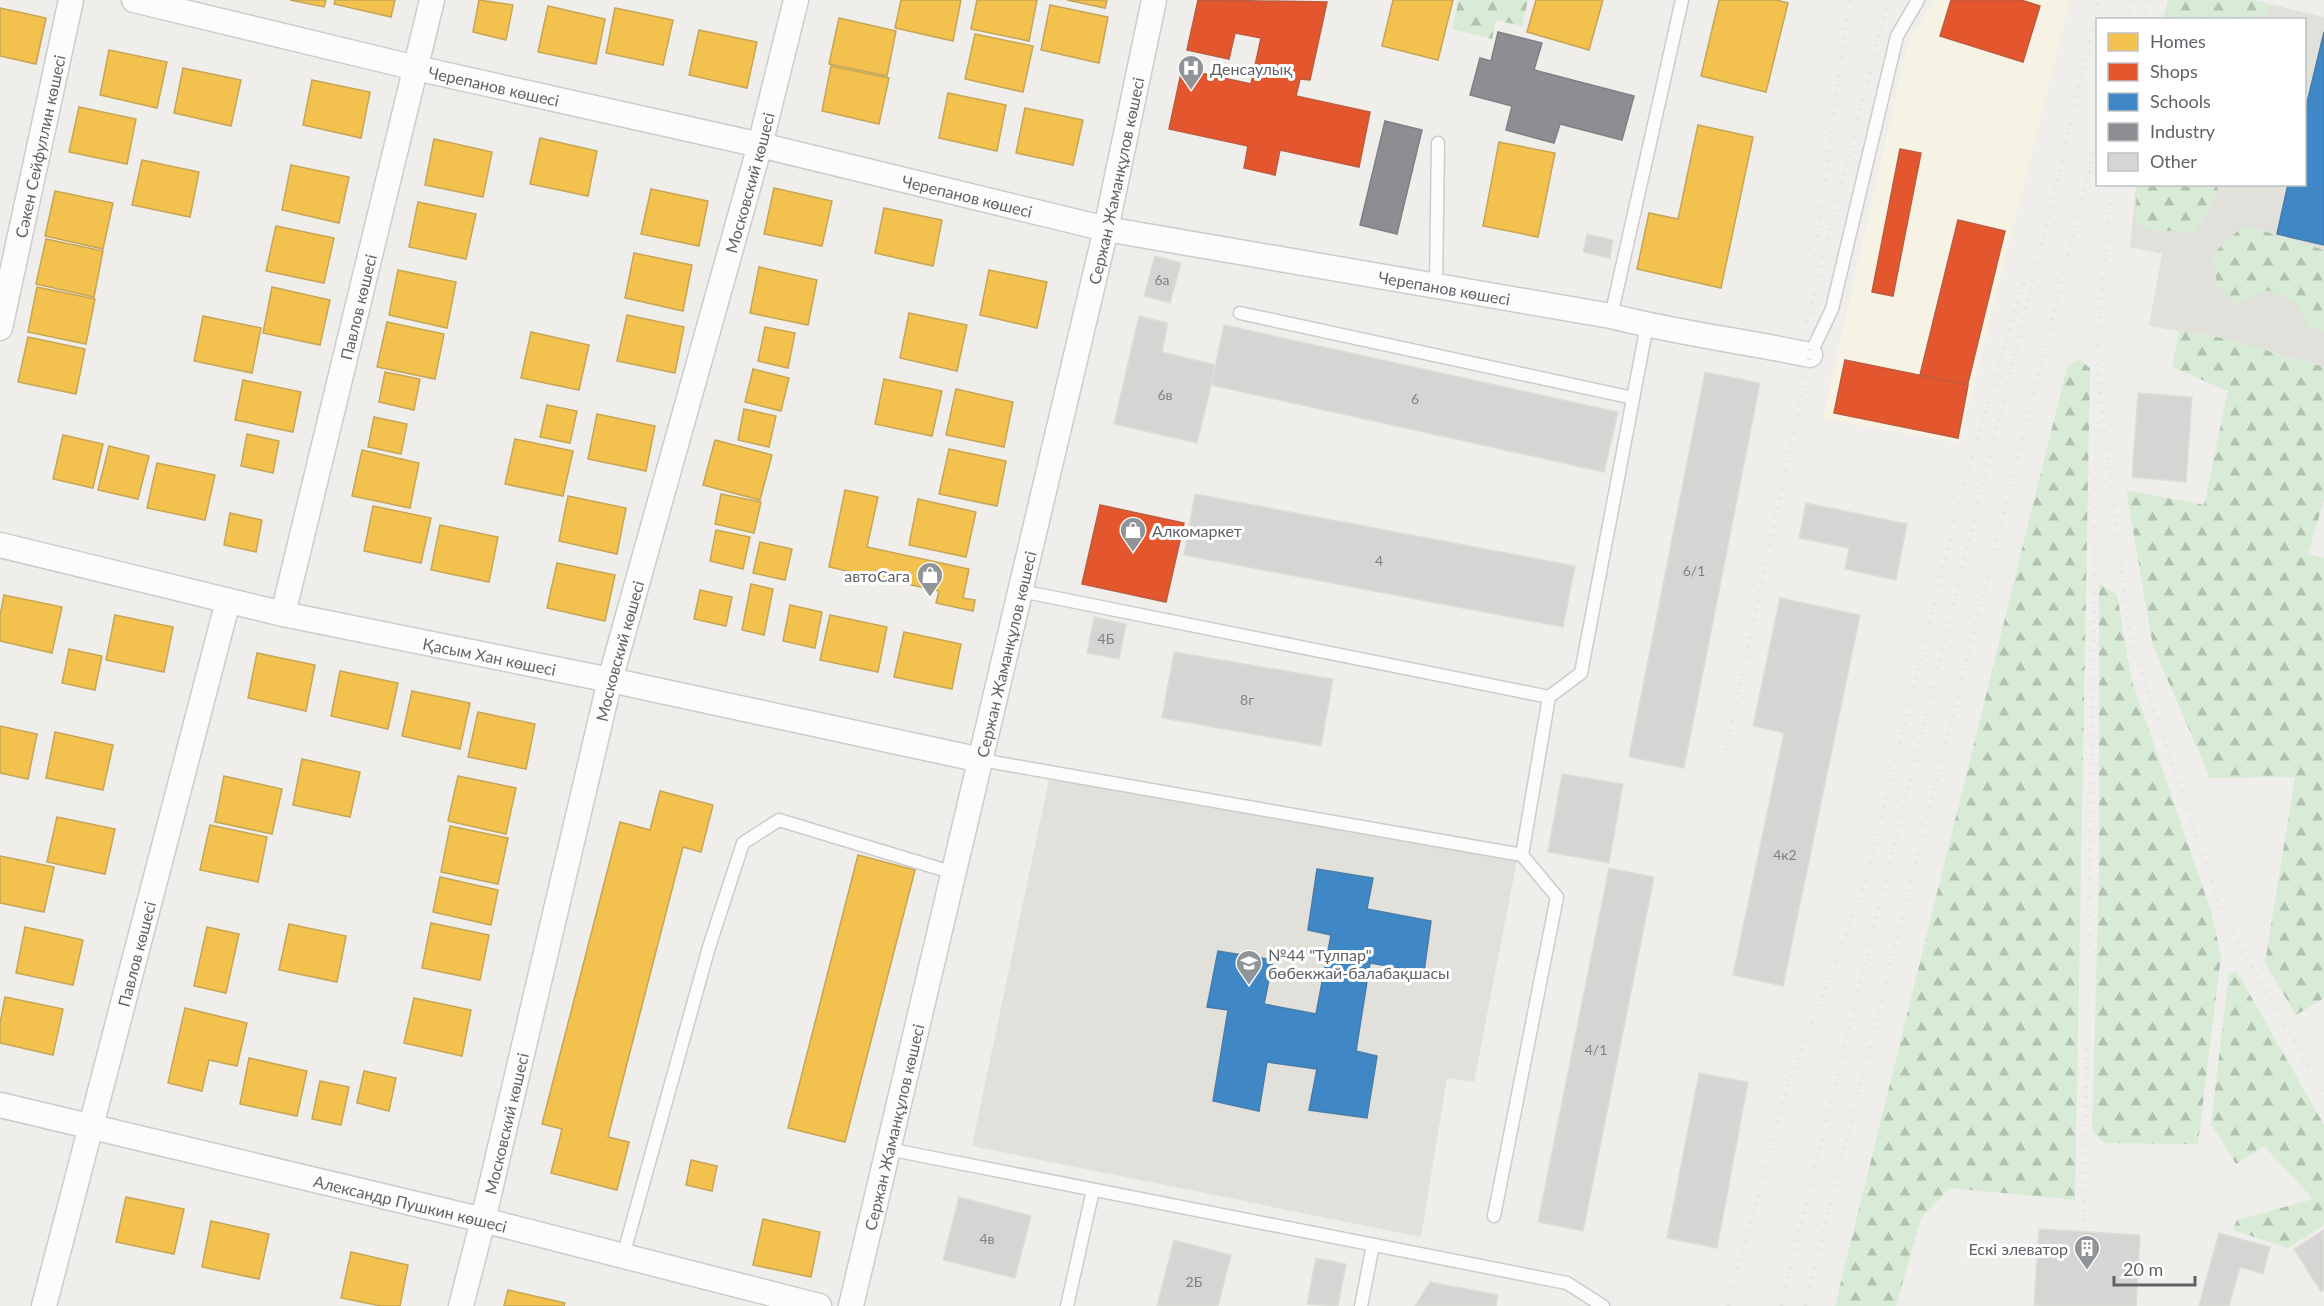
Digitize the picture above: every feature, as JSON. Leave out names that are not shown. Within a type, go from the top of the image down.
[{"type":"street","name":"Сәкен Сейфуллин көшесі","points":[[0,328],[71,0]]},
{"type":"street","name":"Черепанов көшесі","points":[[134,0],[416,68],[760,145],[1106,229],[1611,316],[1647,325],[1751,342],[1810,355]]},
{"type":"street","name":"Павлов көшесі","points":[[283,614],[432,0]]},
{"type":"street","name":"Московский көшесі","points":[[461,1306],[610,680],[760,145],[796,0]]},
{"type":"street","name":"Сержан Жаманқұлов көшесі","points":[[851,1306],[1106,229],[1154,0]]},
{"type":"street","name":"Қасым Хан көшесі","points":[[0,545],[283,614],[610,680],[981,760]]},
{"type":"street","name":"Павлов көшесі","points":[[44,1306],[228,601]]},
{"type":"street","name":"Александр Пушкин көшесі","points":[[0,1105],[483,1220],[819,1306]]},
{"type":"lane","points":[[1611,316],[1682,0]]},
{"type":"lane","points":[[1810,355],[1832,309],[1897,36],[1918,0]]},
{"type":"lane","points":[[1436,286],[1438,143]]},
{"type":"lane","points":[[1240,313],[1634,398]]},
{"type":"lane","points":[[1522,855],[1549,697],[1581,673],[1647,325]]},
{"type":"lane","points":[[1021,591],[1549,697]]},
{"type":"lane","points":[[981,760],[1522,855],[1557,897],[1494,1216]]},
{"type":"lane","points":[[623,1256],[709,947],[743,843],[779,820],[954,873]]},
{"type":"lane","points":[[888,1149],[1567,1284],[1603,1306]]},
{"type":"lane","points":[[1067,1306],[1093,1190]]},
{"type":"lane","points":[[1361,1306],[1373,1245]]},
{"type":"shaded area","points":[[1935,0],[2070,0],[1959,443],[1823,418],[1907,46]]},
{"type":"shaded area","points":[[2168,0],[2253,0],[2324,17],[2324,367],[2222,338],[2149,326],[2162,254],[2130,247],[2136,186],[2306,186],[2306,18],[2163,18]]},
{"type":"shaded area","name":"№44 \"Тұлпар\" бөбекжай-балабақшасы","points":[[1049,779],[1517,860],[1474,1082],[1447,1078],[1421,1237],[972,1146]]},
{"type":"green space","points":[[1459,0],[1528,0],[1522,26],[1496,20],[1492,39],[1452,29]]},
{"type":"green space","points":[[2168,0],[2253,0],[2270,4],[2265,18],[2164,18]]},
{"type":"green space","points":[[2142,186],[2217,186],[2218,190],[2196,232],[2144,230],[2135,220],[2137,189]]},
{"type":"green space","points":[[2244,225],[2324,250],[2324,331],[2307,327],[2297,304],[2267,290],[2238,305],[2217,286],[2213,254]]},
{"type":"green space","points":[[2179,331],[2222,338],[2324,367],[2324,500],[2308,554],[2324,558],[2324,998],[2296,1015],[2265,963],[2295,777],[2210,778],[2153,646],[2126,490],[2204,505],[2228,391],[2172,367]]},
{"type":"green space","points":[[2079,359],[2090,368],[2075,1200],[1950,1188],[1921,1218],[1896,1306],[1835,1306],[2067,367]]},
{"type":"green space","points":[[2099,584],[2117,594],[2131,678],[2211,911],[2221,956],[2198,1144],[2104,1143],[2092,1131],[2099,874]]},
{"type":"green space","points":[[2237,972],[2324,1125],[2324,1225],[2288,1248],[2233,1230],[2237,1220],[2313,1199],[2264,1146],[2236,1164],[2211,1124],[2229,973]]},
{"type":"building: Homes","points":[[290,0],[326,0],[324,7]]},
{"type":"building: Homes","points":[[335,0],[395,0],[391,17],[334,4]]},
{"type":"building: Homes","points":[[479,0],[513,5],[506,40],[473,32]]},
{"type":"building: Homes","points":[[901,0],[961,0],[953,41],[895,28]]},
{"type":"building: Homes","points":[[977,0],[1037,0],[1029,41],[971,29]]},
{"type":"building: Homes","points":[[1067,0],[1107,0],[1105,8]]},
{"type":"building: Homes","points":[[1393,0],[1453,0],[1438,60],[1382,46]]},
{"type":"building: Homes","points":[[1536,0],[1603,0],[1589,50],[1527,32]]},
{"type":"building: Homes","points":[[1719,0],[1776,0],[1788,3],[1766,92],[1701,76]]},
{"type":"building: Homes","points":[[1050,5],[1108,17],[1099,63],[1041,50]]},
{"type":"building: Homes","points":[[548,6],[605,19],[596,64],[538,52]]},
{"type":"building: Homes","points":[[0,8],[46,18],[36,64],[0,56]]},
{"type":"building: Homes","points":[[615,8],[673,20],[663,65],[606,53]]},
{"type":"building: Homes","points":[[839,18],[896,31],[887,76],[829,64]]},
{"type":"building: Homes","points":[[699,30],[757,42],[747,88],[689,75]]},
{"type":"building: Homes","points":[[975,34],[1033,46],[1023,92],[965,79]]},
{"type":"building: Homes","points":[[109,50],[167,62],[157,108],[100,95]]},
{"type":"building: Homes","points":[[831,66],[889,78],[879,124],[822,111]]},
{"type":"building: Homes","points":[[183,68],[241,80],[231,126],[174,113]]},
{"type":"building: Homes","points":[[312,80],[370,92],[361,138],[303,125]]},
{"type":"building: Homes","points":[[948,93],[1006,105],[997,151],[939,138]]},
{"type":"building: Homes","points":[[79,107],[136,119],[127,164],[69,152]]},
{"type":"building: Homes","points":[[1025,108],[1083,120],[1073,165],[1016,153]]},
{"type":"building: Homes","points":[[1698,125],[1753,137],[1721,288],[1637,269],[1649,213],[1678,219]]},
{"type":"building: Homes","points":[[540,138],[597,151],[588,196],[530,184]]},
{"type":"building: Homes","points":[[434,139],[492,152],[483,197],[425,185]]},
{"type":"building: Homes","points":[[1499,142],[1555,153],[1538,237],[1483,226]]},
{"type":"building: Homes","points":[[142,160],[199,172],[190,217],[132,205]]},
{"type":"building: Homes","points":[[291,165],[349,177],[339,223],[282,210]]},
{"type":"building: Homes","points":[[774,188],[832,201],[822,246],[764,234]]},
{"type":"building: Homes","points":[[651,189],[708,201],[699,246],[641,234]]},
{"type":"building: Homes","points":[[55,191],[113,203],[103,249],[45,236]]},
{"type":"building: Homes","points":[[418,202],[476,214],[466,259],[409,247]]},
{"type":"building: Homes","points":[[884,208],[942,220],[933,266],[875,253]]},
{"type":"building: Homes","points":[[276,226],[334,238],[324,283],[266,271]]},
{"type":"building: Homes","points":[[46,239],[103,251],[94,297],[36,284]]},
{"type":"building: Homes","points":[[634,253],[692,265],[683,311],[625,298]]},
{"type":"building: Homes","points":[[759,267],[817,280],[808,325],[750,313]]},
{"type":"building: Homes","points":[[398,270],[456,282],[447,328],[389,315]]},
{"type":"building: Homes","points":[[989,270],[1047,282],[1037,328],[980,315]]},
{"type":"building: Homes","points":[[37,287],[95,299],[86,344],[28,332]]},
{"type":"building: Homes","points":[[272,287],[330,300],[320,345],[263,333]]},
{"type":"building: Homes","points":[[909,313],[967,325],[957,371],[900,358]]},
{"type":"building: Homes","points":[[627,315],[684,327],[675,373],[617,361]]},
{"type":"building: Homes","points":[[203,316],[261,328],[252,373],[194,361]]},
{"type":"building: Homes","points":[[387,322],[444,334],[435,379],[377,367]]},
{"type":"building: Homes","points":[[765,327],[795,333],[788,368],[758,361]]},
{"type":"building: Homes","points":[[531,332],[589,345],[579,390],[521,378]]},
{"type":"building: Homes","points":[[28,337],[85,349],[76,394],[18,382]]},
{"type":"building: Homes","points":[[753,369],[789,378],[781,411],[745,402]]},
{"type":"building: Homes","points":[[385,372],[420,379],[414,410],[379,402]]},
{"type":"building: Homes","points":[[884,379],[942,391],[932,436],[875,424]]},
{"type":"building: Homes","points":[[243,380],[301,392],[293,432],[235,420]]},
{"type":"building: Homes","points":[[956,389],[1013,402],[1004,447],[946,435]]},
{"type":"building: Homes","points":[[547,405],[577,411],[570,443],[540,437]]},
{"type":"building: Homes","points":[[744,409],[776,416],[769,447],[738,440]]},
{"type":"building: Homes","points":[[597,414],[655,426],[646,471],[588,459]]},
{"type":"building: Homes","points":[[374,417],[407,424],[401,454],[368,447]]},
{"type":"building: Homes","points":[[247,434],[279,441],[273,473],[241,466]]},
{"type":"building: Homes","points":[[63,435],[103,444],[93,488],[53,479]]},
{"type":"building: Homes","points":[[515,439],[573,451],[563,496],[505,484]]},
{"type":"building: Homes","points":[[715,440],[772,455],[760,500],[703,485]]},
{"type":"building: Homes","points":[[109,446],[149,456],[138,499],[98,490]]},
{"type":"building: Homes","points":[[949,449],[1006,461],[997,506],[939,494]]},
{"type":"building: Homes","points":[[362,450],[419,463],[410,508],[352,496]]},
{"type":"building: Homes","points":[[157,463],[215,475],[205,520],[147,508]]},
{"type":"building: Homes","points":[[845,490],[878,497],[867,547],[969,569],[963,598],[975,600],[973,611],[936,603],[939,591],[829,567]]},
{"type":"building: Homes","points":[[721,494],[761,502],[754,533],[715,524]]},
{"type":"building: Homes","points":[[568,496],[626,508],[617,554],[559,541]]},
{"type":"building: Homes","points":[[918,499],[976,512],[966,557],[909,545]]},
{"type":"building: Homes","points":[[373,506],[431,518],[421,563],[364,551]]},
{"type":"building: Homes","points":[[230,513],[262,520],[256,552],[224,545]]},
{"type":"building: Homes","points":[[440,525],[498,537],[489,582],[431,570]]},
{"type":"building: Homes","points":[[716,530],[750,537],[743,569],[710,561]]},
{"type":"building: Homes","points":[[760,542],[792,549],[785,580],[753,573]]},
{"type":"building: Homes","points":[[557,563],[615,575],[605,621],[547,608]]},
{"type":"building: Homes","points":[[751,584],[773,589],[764,635],[742,630]]},
{"type":"building: Homes","points":[[700,590],[732,597],[726,626],[694,619]]},
{"type":"building: Homes","points":[[4,595],[62,607],[52,653],[0,641],[0,616]]},
{"type":"building: Homes","points":[[790,605],[822,612],[815,648],[783,641]]},
{"type":"building: Homes","points":[[115,615],[173,627],[164,672],[106,660]]},
{"type":"building: Homes","points":[[830,615],[887,627],[878,672],[820,660]]},
{"type":"building: Homes","points":[[904,632],[961,644],[952,689],[894,677]]},
{"type":"building: Homes","points":[[69,649],[102,656],[95,690],[62,683]]},
{"type":"building: Homes","points":[[257,653],[315,665],[306,711],[248,698]]},
{"type":"building: Homes","points":[[340,671],[398,683],[388,729],[331,716]]},
{"type":"building: Homes","points":[[412,691],[470,703],[460,749],[402,736]]},
{"type":"building: Homes","points":[[478,712],[535,724],[526,769],[468,757]]},
{"type":"building: Homes","points":[[0,726],[37,734],[28,779],[0,773]]},
{"type":"building: Homes","points":[[55,732],[113,745],[103,790],[46,778]]},
{"type":"building: Homes","points":[[302,759],[360,772],[350,817],[293,805]]},
{"type":"building: Homes","points":[[224,776],[282,789],[272,834],[215,822]]},
{"type":"building: Homes","points":[[458,776],[516,788],[506,834],[448,821]]},
{"type":"building: Homes","points":[[660,791],[713,805],[701,852],[683,847],[608,1137],[629,1142],[617,1190],[551,1173],[562,1129],[542,1124],[620,822],[650,830]]},
{"type":"building: Homes","points":[[57,817],[115,829],[105,874],[47,862]]},
{"type":"building: Homes","points":[[210,825],[267,837],[258,882],[200,870]]},
{"type":"building: Homes","points":[[450,826],[508,838],[498,884],[441,872]]},
{"type":"building: Homes","points":[[858,855],[915,870],[845,1142],[788,1128]]},
{"type":"building: Homes","points":[[0,856],[54,867],[44,912],[0,903]]},
{"type":"building: Homes","points":[[440,877],[498,890],[491,925],[433,912]]},
{"type":"building: Homes","points":[[431,923],[489,935],[480,980],[422,968]]},
{"type":"building: Homes","points":[[289,924],[346,936],[337,982],[279,970]]},
{"type":"building: Homes","points":[[25,927],[83,940],[73,985],[16,973]]},
{"type":"building: Homes","points":[[207,927],[239,934],[226,993],[194,986]]},
{"type":"building: Homes","points":[[5,997],[63,1009],[53,1055],[0,1043],[0,1023]]},
{"type":"building: Homes","points":[[414,998],[471,1010],[462,1056],[404,1043]]},
{"type":"building: Homes","points":[[185,1008],[247,1023],[237,1066],[209,1060],[202,1091],[168,1083]]},
{"type":"building: Homes","points":[[249,1058],[307,1071],[297,1116],[240,1104]]},
{"type":"building: Homes","points":[[364,1071],[396,1078],[389,1111],[357,1103]]},
{"type":"building: Homes","points":[[320,1081],[349,1087],[341,1125],[312,1119]]},
{"type":"building: Homes","points":[[691,1160],[717,1166],[712,1191],[686,1185]]},
{"type":"building: Homes","points":[[126,1197],[184,1209],[174,1254],[116,1242]]},
{"type":"building: Homes","points":[[763,1219],[820,1232],[811,1277],[753,1265]]},
{"type":"building: Homes","points":[[211,1221],[269,1234],[259,1279],[202,1267]]},
{"type":"building: Homes","points":[[351,1252],[408,1265],[400,1306],[381,1306],[341,1298]]},
{"type":"building: Homes","points":[[508,1290],[565,1303],[564,1306],[504,1306]]},
{"type":"building: Shops","points":[[1198,0],[1327,2],[1310,80],[1300,79],[1296,96],[1370,112],[1359,167],[1280,150],[1275,175],[1244,168],[1248,146],[1169,129],[1182,69],[1251,84],[1261,38],[1235,33],[1229,59],[1187,50]]},
{"type":"building: Shops","points":[[1951,0],[2021,0],[2040,6],[2023,62],[1940,36]]},
{"type":"building: Shops","points":[[1900,149],[1921,153],[1893,296],[1872,292]]},
{"type":"building: Shops","points":[[1958,220],[2005,231],[1967,387],[1920,375]]},
{"type":"building: Shops","points":[[1845,360],[1968,385],[1958,438],[1834,413]]},
{"type":"building: Shops","name":"Алкомаркет","points":[[1100,505],[1184,523],[1166,602],[1082,584]]},
{"type":"building: Schools","points":[[2324,32],[2324,245],[2277,234],[2288,186],[2306,186],[2306,107]]},
{"type":"building: Schools","points":[[1317,869],[1373,878],[1367,909],[1431,921],[1424,972],[1370,963],[1356,1051],[1377,1056],[1367,1118],[1309,1110],[1317,1069],[1267,1062],[1259,1111],[1213,1101],[1228,1010],[1207,1007],[1218,951],[1273,960],[1264,1004],[1316,1014],[1331,935],[1308,930]]},
{"type":"building: Industry","points":[[1498,32],[1542,43],[1534,70],[1634,96],[1622,140],[1560,124],[1554,143],[1506,130],[1512,106],[1470,95],[1480,58],[1491,61]]},
{"type":"building: Industry","points":[[1385,121],[1422,130],[1397,234],[1360,225]]},
{"type":"building: Other","points":[[1587,234],[1613,240],[1610,258],[1583,252]]},
{"type":"building: Other","points":[[1155,256],[1181,263],[1170,303],[1144,296]]},
{"type":"building: Other","points":[[1139,316],[1168,323],[1162,352],[1216,365],[1197,443],[1114,424]]},
{"type":"building: Other","points":[[1224,325],[1618,412],[1604,472],[1211,385]]},
{"type":"building: Other","points":[[1705,372],[1760,383],[1684,768],[1629,757]]},
{"type":"building: Other","points":[[2138,393],[2192,397],[2186,482],[2132,477]]},
{"type":"building: Other","points":[[1195,494],[1575,566],[1563,627],[1184,555]]},
{"type":"building: Other","points":[[1806,503],[1907,524],[1896,580],[1845,569],[1849,548],[1799,538]]},
{"type":"building: Other","points":[[1780,598],[1860,615],[1783,986],[1733,975],[1784,733],[1753,726]]},
{"type":"building: Other","points":[[1094,617],[1126,624],[1119,659],[1087,653]]},
{"type":"building: Other","points":[[1174,652],[1333,679],[1321,746],[1162,718]]},
{"type":"building: Other","points":[[1562,774],[1623,784],[1609,863],[1548,852]]},
{"type":"building: Other","points":[[1609,868],[1654,877],[1583,1231],[1538,1222]]},
{"type":"building: Other","points":[[1699,1073],[1748,1082],[1717,1248],[1667,1238]]},
{"type":"building: Other","points":[[959,1197],[1031,1216],[1015,1278],[943,1260]]},
{"type":"building: Other","name":"Ескі элеватор","points":[[2039,1229],[2140,1235],[2136,1306],[2034,1306]]},
{"type":"building: Other","points":[[2324,1230],[2324,1290],[2321,1292],[2294,1249]]},
{"type":"building: Other","points":[[2219,1233],[2270,1247],[2263,1274],[2240,1267],[2229,1306],[2199,1306]]},
{"type":"building: Other","points":[[1174,1240],[1231,1255],[1218,1306],[1157,1306]]},
{"type":"building: Other","points":[[1316,1258],[1346,1264],[1338,1306],[1307,1304]]},
{"type":"building: Other","points":[[1430,1282],[1498,1295],[1496,1306],[1415,1306]]},
{"type":"railway","points":[[1814,265],[1849,0]]},
{"type":"railway","points":[[1726,750],[1810,355],[1806,326],[1888,0]]},
{"type":"railway","points":[[1781,1306],[2059,174],[2099,0]]},
{"type":"railway","points":[[2127,18],[2131,0]]},
{"type":"railway","points":[[2143,18],[2147,0]]},
{"type":"railway","points":[[1805,1306],[2096,144]]},
{"type":"railway","points":[[2112,186],[2096,358],[2130,637],[2223,915],[2324,1095]]},
{"type":"railway","points":[[1728,1306],[1787,1089],[1866,881],[1960,499],[2025,278]]},
{"type":"railway","points":[[2084,1221],[2097,420]]},
{"type":"place","name":"Денсаулық","points":[[1191,91]]},
{"type":"place","name":"Алкомаркет","points":[[1133,553]]},
{"type":"place","name":"автоСага","points":[[930,598]]},
{"type":"place","name":"№44 \"Тұлпар\" бөбекжай-балабақшасы","points":[[1249,986]]},
{"type":"place","name":"Ескі элеватор","points":[[2087,1271]]}]
